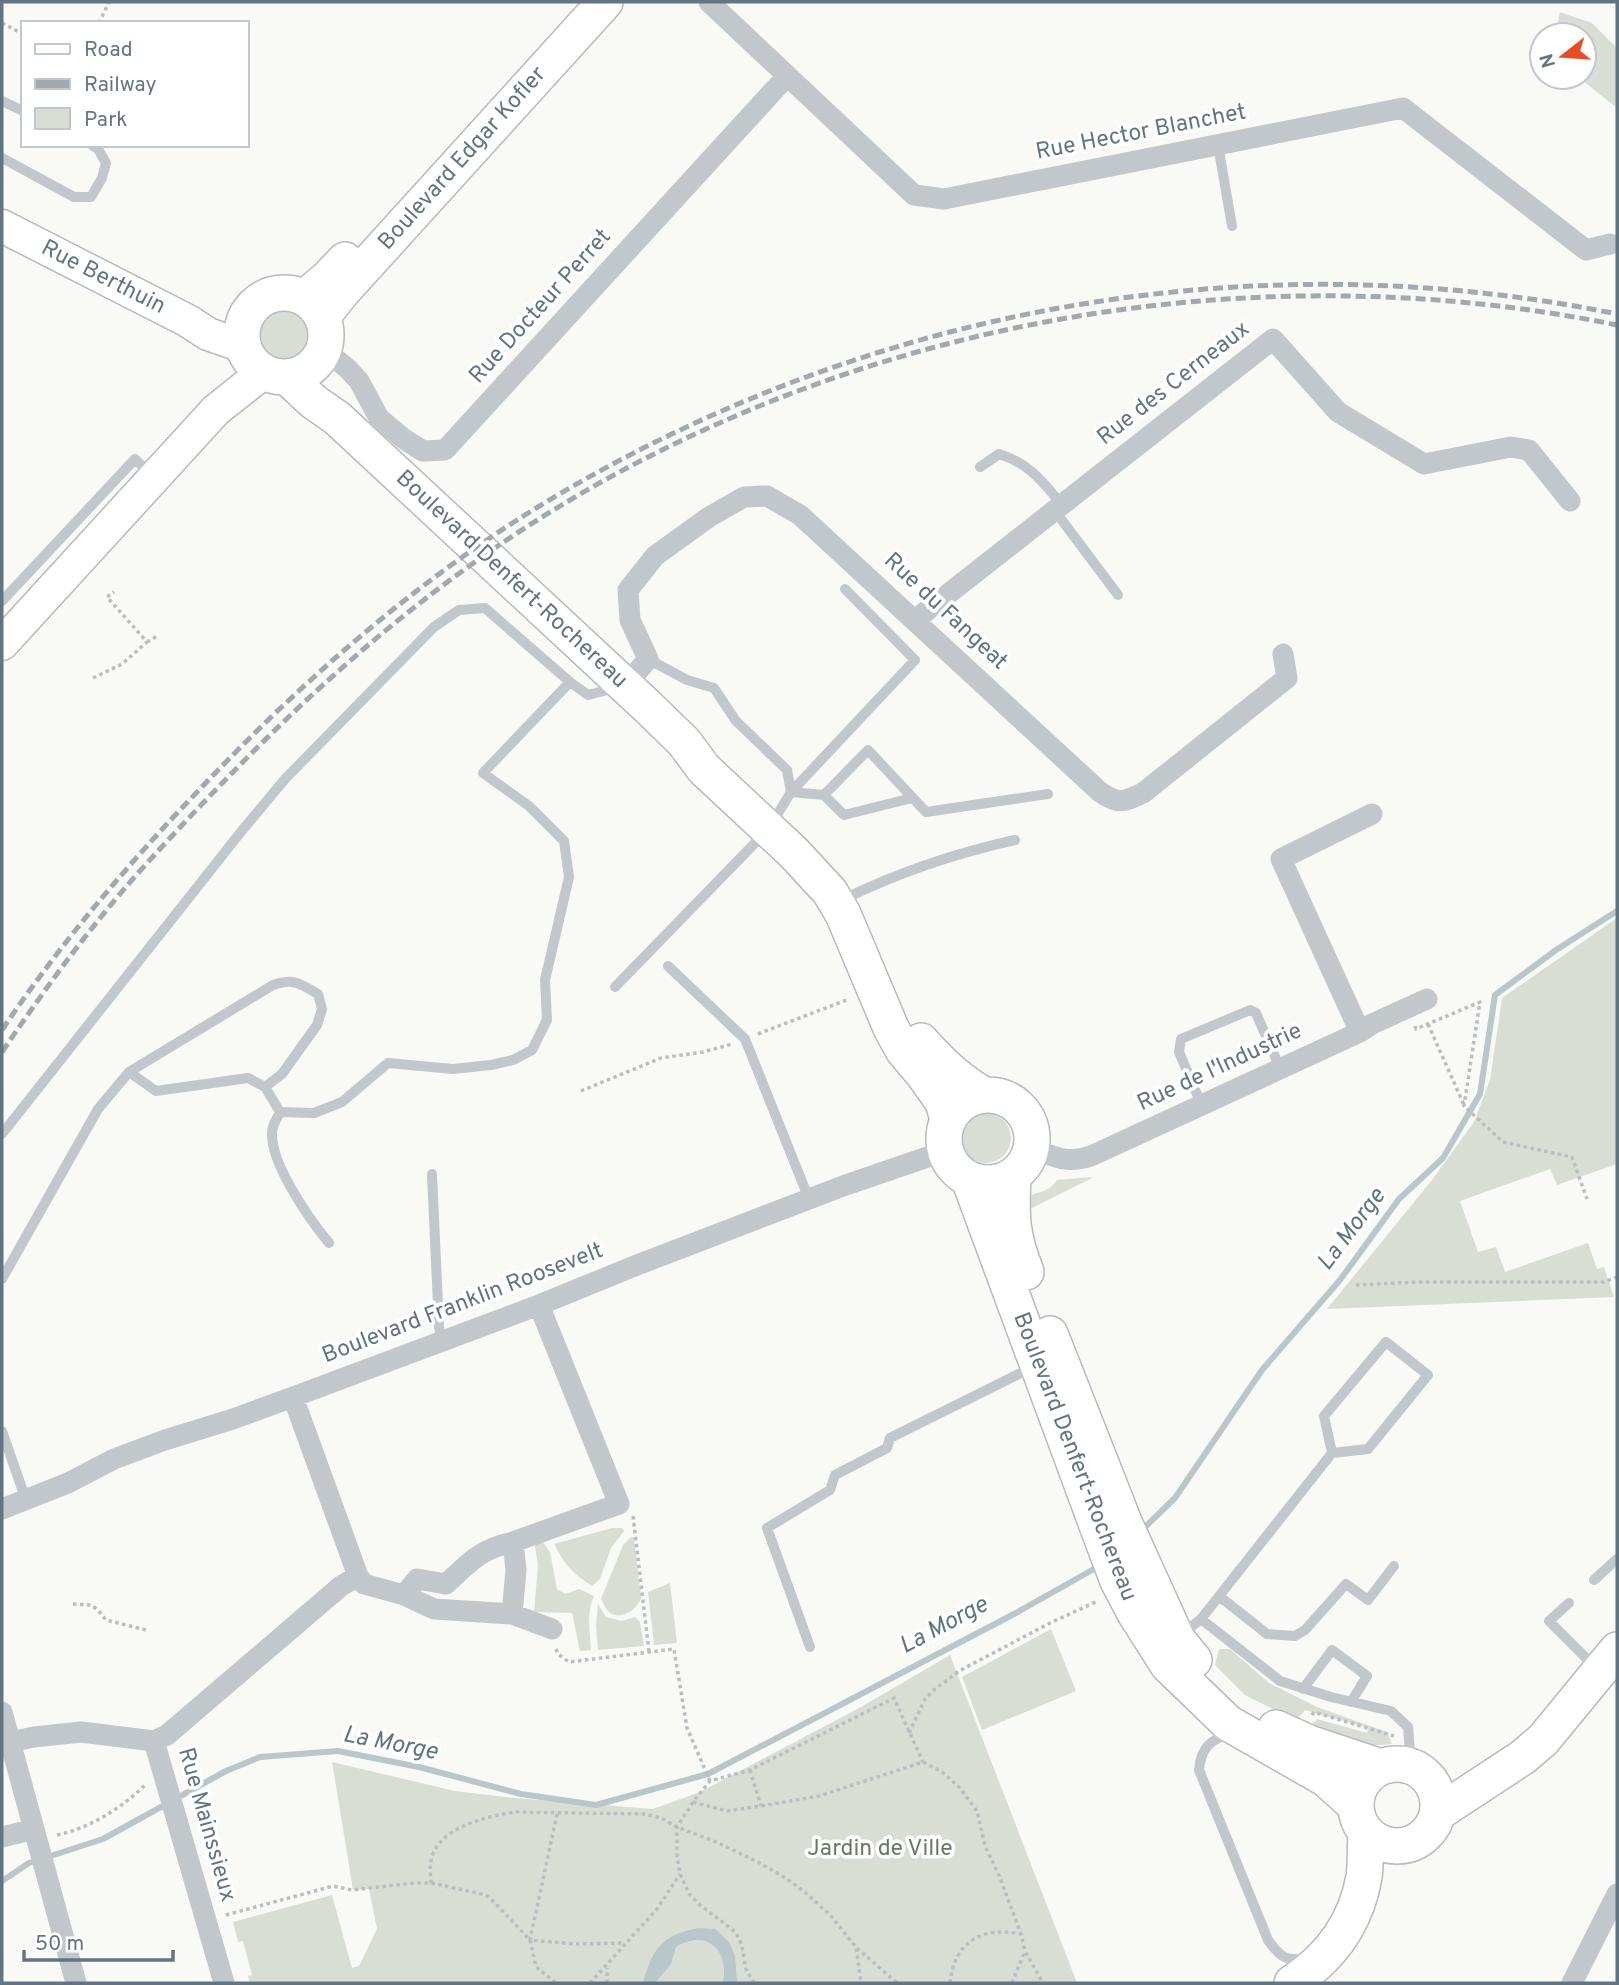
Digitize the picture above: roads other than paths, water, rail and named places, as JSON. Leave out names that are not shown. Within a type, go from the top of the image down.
[{"type":"main road","name":"Boulevard Edgar Kofler","points":[[283,344],[328,278],[581,2]]},
{"type":"main road","name":"Boulevard Edgar Kofler","points":[[283,344],[342,292],[605,2]]},
{"type":"main road","name":"Boulevard Denfert-Rochereau","points":[[283,344],[314,402],[337,418],[684,741],[719,760],[778,812],[818,853],[843,899],[861,913],[883,954],[920,1040],[939,1062],[967,1085],[984,1095],[1004,1098],[1021,1110],[1031,1128],[1010,1213],[1016,1247],[1121,1538],[1108,1591],[1135,1613],[1168,1665],[1214,1710],[1241,1732],[1326,1779],[1361,1819]]},
{"type":"main road","name":"Boulevard Denfert-Rochereau","points":[[843,899],[843,915],[891,1028],[903,1050],[943,1102],[954,1168],[969,1179],[1037,1365],[1121,1538],[1189,1629],[1216,1686],[1256,1718],[1308,1743],[1469,1773],[1504,1769]]},
{"type":"main road","points":[[947,1135],[957,1107],[984,1095]]},
{"type":"main road","points":[[969,1179],[983,1184],[999,1182],[1022,1162]]},
{"type":"main road","points":[[1438,1813],[1524,1757],[1543,1740],[1608,1660]]},
{"type":"main road","points":[[1324,1968],[1346,1931],[1364,1878],[1359,1790],[1368,1776],[1403,1760],[1432,1782],[1437,1793],[1438,1813],[1432,1828],[1421,1840],[1406,1846],[1392,1847],[1378,1842],[1361,1819]]},
{"type":"main road","points":[[1292,1983],[1324,1968],[1352,1948],[1385,1877],[1406,1846]]},
{"type":"street","name":"Rue Hector Blanchet","points":[[709,2],[914,195],[944,199],[1402,108],[1586,250],[1610,244]]},
{"type":"street","name":"Rue Docteur Perret","points":[[283,344],[348,369],[359,381],[379,418],[404,439],[423,451],[445,450],[787,76]]},
{"type":"street","name":"Rue Berthuin","points":[[2,226],[204,330],[222,330],[283,344]]},
{"type":"street","name":"Rue des Cerneaux","points":[[915,620],[1273,340],[1338,412],[1424,464],[1511,447],[1529,450],[1570,501]]},
{"type":"street","name":"Boulevard Edgar Kofler","points":[[2,644],[216,410],[238,355],[283,344]]},
{"type":"street","name":"Rue du Fangeat","points":[[648,659],[630,620],[628,590],[655,556],[709,517],[744,497],[766,496],[800,515],[1111,800],[1123,802],[1143,793],[1287,678],[1283,654]]},
{"type":"street","points":[[625,685],[648,659]]},
{"type":"street","points":[[1360,1032],[1281,859],[1372,814]]},
{"type":"street","name":"Rue de l'Industrie","points":[[1022,1162],[1076,1161],[1091,1156],[1427,999]]},
{"type":"street","name":"Boulevard Franklin Roosevelt","points":[[2,1509],[80,1478],[114,1459],[233,1419],[442,1342],[809,1199],[947,1135]]},
{"type":"street","points":[[404,1595],[417,1579],[446,1584],[479,1554],[496,1546],[626,1509],[539,1305]]},
{"type":"street","points":[[293,1397],[358,1576],[364,1584],[404,1595],[434,1609],[512,1614],[552,1629]]},
{"type":"street","points":[[512,1614],[516,1570],[513,1542]]},
{"type":"street","points":[[154,1741],[167,1735],[341,1586],[358,1576]]},
{"type":"street","points":[[2,1712],[43,1838],[48,1879],[76,1983]]},
{"type":"street","name":"Rue Mainssieux","points":[[10,1742],[80,1732],[154,1741],[224,1983]]},
{"type":"street","points":[[2,1837],[43,1838]]},
{"type":"street","points":[[1573,1983],[1617,1894]]},
{"type":"lane","points":[[2,101],[21,110]]},
{"type":"lane","points":[[1218,145],[1232,226]]},
{"type":"lane","points":[[2,158],[74,197],[91,197],[102,178],[106,163],[95,147]]},
{"type":"lane","points":[[980,467],[999,454],[1015,459],[1039,477],[1118,596]]},
{"type":"lane","points":[[2,601],[135,459],[154,478]]},
{"type":"lane","points":[[615,987],[755,843],[778,812],[915,660],[845,589]]},
{"type":"lane","points":[[2,1134],[285,779],[434,627],[459,610],[485,608],[588,695],[625,685]]},
{"type":"lane","points":[[648,659],[687,680],[714,688],[736,721],[787,770],[778,812]]},
{"type":"lane","points":[[280,1112],[314,1113],[342,1102],[388,1063],[453,1069],[513,1060],[532,1050],[547,1020],[545,980],[569,877],[564,841],[529,806],[483,773],[570,682]]},
{"type":"lane","points":[[778,812],[824,794],[868,750],[926,812],[1048,794]]},
{"type":"lane","points":[[824,794],[844,815],[912,798]]},
{"type":"lane","points":[[843,899],[868,887],[973,849],[1015,840]]},
{"type":"lane","points":[[667,966],[745,1039],[809,1199]]},
{"type":"lane","points":[[2,1279],[98,1109],[129,1072],[273,985],[287,980],[299,982],[318,994],[322,1009],[320,1017],[317,1026],[282,1074],[265,1087]]},
{"type":"lane","points":[[1202,1106],[1179,1052],[1181,1039],[1250,1010],[1256,1013],[1280,1068]]},
{"type":"lane","points":[[129,1072],[156,1091],[248,1078],[265,1087],[280,1112]]},
{"type":"lane","points":[[280,1112],[272,1128],[274,1153],[307,1216],[329,1243]]},
{"type":"lane","points":[[432,1174],[438,1315],[442,1342]]},
{"type":"lane","points":[[1332,1454],[1324,1416],[1386,1342],[1428,1375],[1368,1449],[1332,1454],[1219,1596],[1189,1629],[1280,1681],[1391,1711],[1408,1727],[1403,1760]]},
{"type":"lane","points":[[810,1647],[767,1528],[830,1490],[835,1475],[887,1448],[890,1438],[1037,1365]]},
{"type":"lane","points":[[2,1432],[6,1455],[26,1500]]},
{"type":"lane","points":[[1594,1580],[1617,1559]]},
{"type":"lane","points":[[1219,1596],[1267,1634],[1295,1636],[1306,1630],[1346,1584],[1368,1600],[1394,1566]]},
{"type":"lane","points":[[1569,1604],[1549,1620],[1608,1660]]},
{"type":"lane","points":[[1303,1689],[1332,1650],[1367,1676],[1351,1702]]},
{"type":"lane","points":[[1241,1732],[1218,1738],[1208,1745],[1200,1758],[1199,1770],[1268,1940],[1279,1955],[1324,1968]]},
{"type":"waterway","name":"La Morge","points":[[1141,1531],[1175,1498],[1262,1370],[1340,1280],[1399,1199],[1443,1158],[1480,1094],[1495,995],[1556,950],[1617,911]]},
{"type":"waterway","name":"La Morge","points":[[2,1881],[29,1863],[103,1839],[226,1771],[260,1757],[338,1751],[419,1767],[521,1794],[596,1805],[708,1774],[1016,1613],[1101,1565]]},
{"type":"railway","points":[[2,1030],[71,936],[146,847],[238,750],[320,672],[407,599],[498,532],[546,502],[669,435],[797,380],[929,337],[1064,307],[1201,289],[1340,284],[1479,293],[1617,314]]},
{"type":"railway","points":[[2,1052],[72,954],[136,876],[204,802],[325,683],[390,627],[457,575],[585,491],[721,422],[863,368],[1011,329],[1162,305],[1314,296],[1466,303],[1617,325]]},
{"type":"park label","name":"Jardin de Ville","points":[[880,1849]]}]
